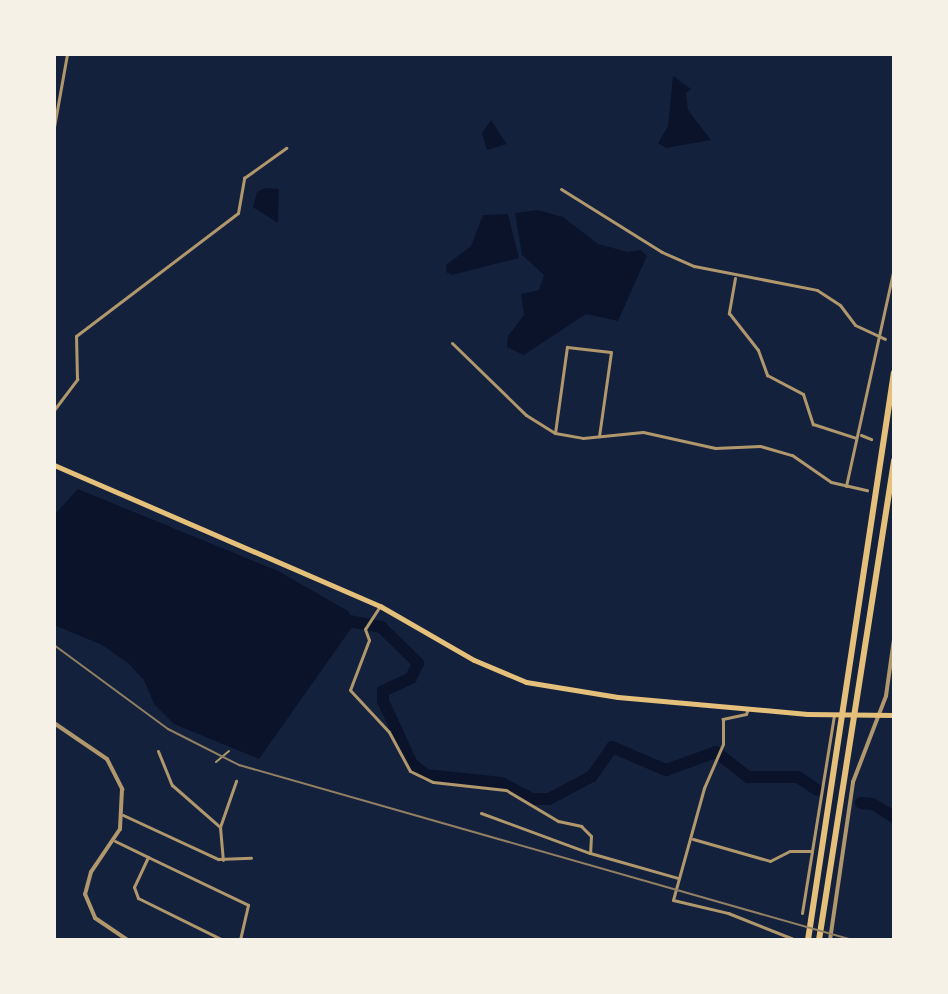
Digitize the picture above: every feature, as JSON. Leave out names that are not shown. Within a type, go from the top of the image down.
[{"type":"highway","points":[[808,940],[894,372]]},
{"type":"highway","points":[[819,940],[894,460]]},
{"type":"main road","points":[[54,465],[380,606],[474,660],[526,682],[562,691],[748,708],[834,715],[894,715]]},
{"type":"street","points":[[54,127],[67,54]]},
{"type":"street","points":[[54,410],[77,379],[76,336],[238,213],[244,178],[286,148]]},
{"type":"street","points":[[561,189],[662,252],[735,278],[772,279],[817,290],[855,325],[885,339]]},
{"type":"street","points":[[846,486],[856,438],[861,435],[894,267]]},
{"type":"street","points":[[735,278],[729,313],[758,350],[767,375],[803,394],[813,424],[856,438]]},
{"type":"street","points":[[452,343],[526,415],[555,433],[599,436],[643,432],[715,448],[776,449],[846,486],[867,490]]},
{"type":"street","points":[[555,433],[567,347],[611,352],[599,436]]},
{"type":"street","points":[[861,435],[871,439]]},
{"type":"street","points":[[380,606],[365,629],[369,640],[350,690],[389,732],[405,764],[433,782],[506,790],[558,821],[581,826],[591,836],[590,853]]},
{"type":"street","points":[[830,940],[857,762],[880,716],[894,639]]},
{"type":"street","points":[[748,708],[746,714],[723,719],[723,744],[704,788],[693,839],[678,878],[676,903],[728,913],[796,940]]},
{"type":"street","points":[[802,913],[834,715]]},
{"type":"street","points":[[54,723],[107,759],[122,789],[123,815],[115,841],[91,872],[85,894],[95,918],[128,940]]},
{"type":"street","points":[[158,751],[172,785],[220,827]]},
{"type":"street","points":[[216,762],[229,751]]},
{"type":"street","points":[[223,860],[220,827],[236,781]]},
{"type":"street","points":[[481,813],[590,853],[678,878]]},
{"type":"street","points":[[123,815],[223,860],[251,858]]},
{"type":"street","points":[[693,839],[770,861],[790,851],[812,851]]},
{"type":"street","points":[[115,841],[248,905],[240,940]]},
{"type":"street","points":[[148,857],[134,894],[223,940]]},
{"type":"water","points":[[673,76],[691,89],[686,93],[688,110],[711,140],[666,148],[658,143],[668,126]]},
{"type":"water","points":[[491,120],[507,144],[487,150],[482,133]]},
{"type":"water","points":[[265,188],[279,189],[278,223],[253,207],[257,192]]},
{"type":"water","points":[[538,210],[563,217],[598,244],[628,252],[641,250],[647,256],[618,321],[586,314],[524,355],[507,347],[508,336],[524,315],[521,294],[539,290],[544,275],[522,255],[515,213]]},
{"type":"water","points":[[508,214],[519,258],[452,275],[446,272],[446,265],[471,246],[483,215]]},
{"type":"water","points":[[78,489],[278,571],[348,611],[355,623],[259,759],[174,724],[154,704],[144,680],[128,663],[102,645],[54,625],[54,515]]},
{"type":"waterway","points":[[338,619],[381,627],[418,663],[411,678],[383,691],[383,701],[412,764],[426,775],[502,783],[532,799],[549,799],[592,776],[612,747],[666,770],[716,752],[748,777],[798,777],[817,790]]},
{"type":"waterway","points":[[861,803],[873,804],[894,817]]},
{"type":"railway","points":[[54,645],[168,729],[239,765],[852,940]]}]
